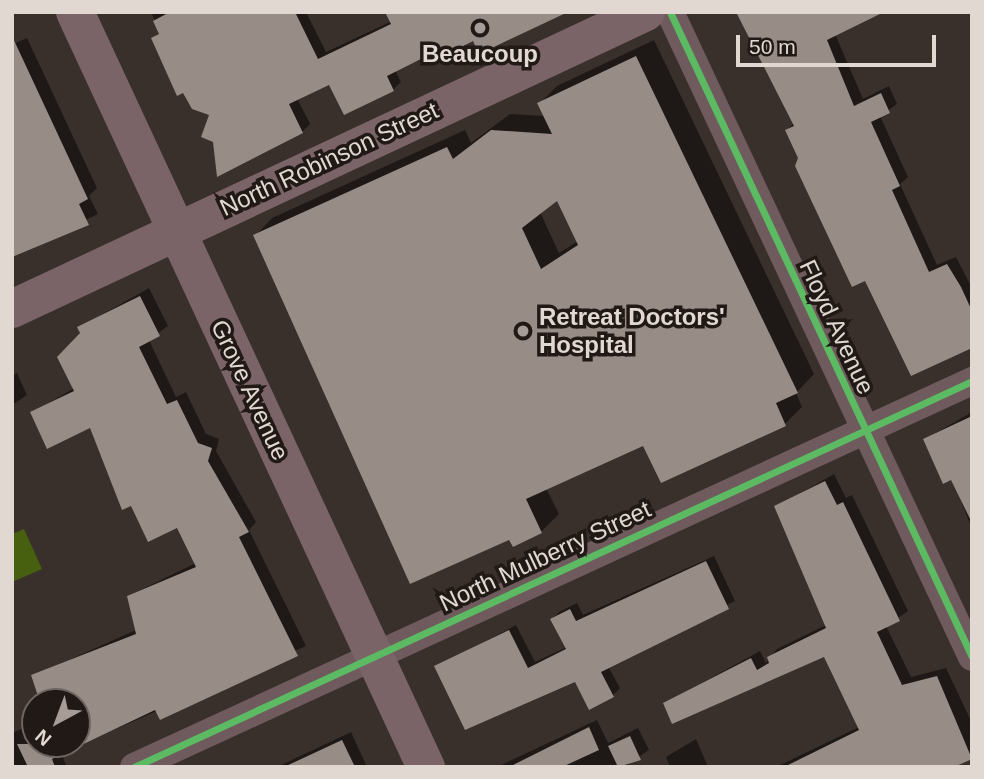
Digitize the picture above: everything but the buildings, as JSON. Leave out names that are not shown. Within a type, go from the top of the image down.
[{"type":"street","name":"Grove Avenue","points":[[75,12],[426,767]]},
{"type":"street","name":"North Robinson Street","points":[[12,309],[646,12]]},
{"type":"street","name":"Floyd Avenue","points":[[670,12],[972,657]]},
{"type":"street","name":"North Mulberry Street","points":[[134,767],[972,380]]},
{"type":"green space","points":[[24,529],[42,569],[12,582],[12,534]]},
{"type":"cycle path","points":[[670,12],[972,657]]},
{"type":"cycle path","points":[[134,767],[972,381]]},
{"type":"place","name":"Beaucoup","points":[[480,28]]},
{"type":"place","name":"Retreat Doctors' Hospital","points":[[523,331]]}]
